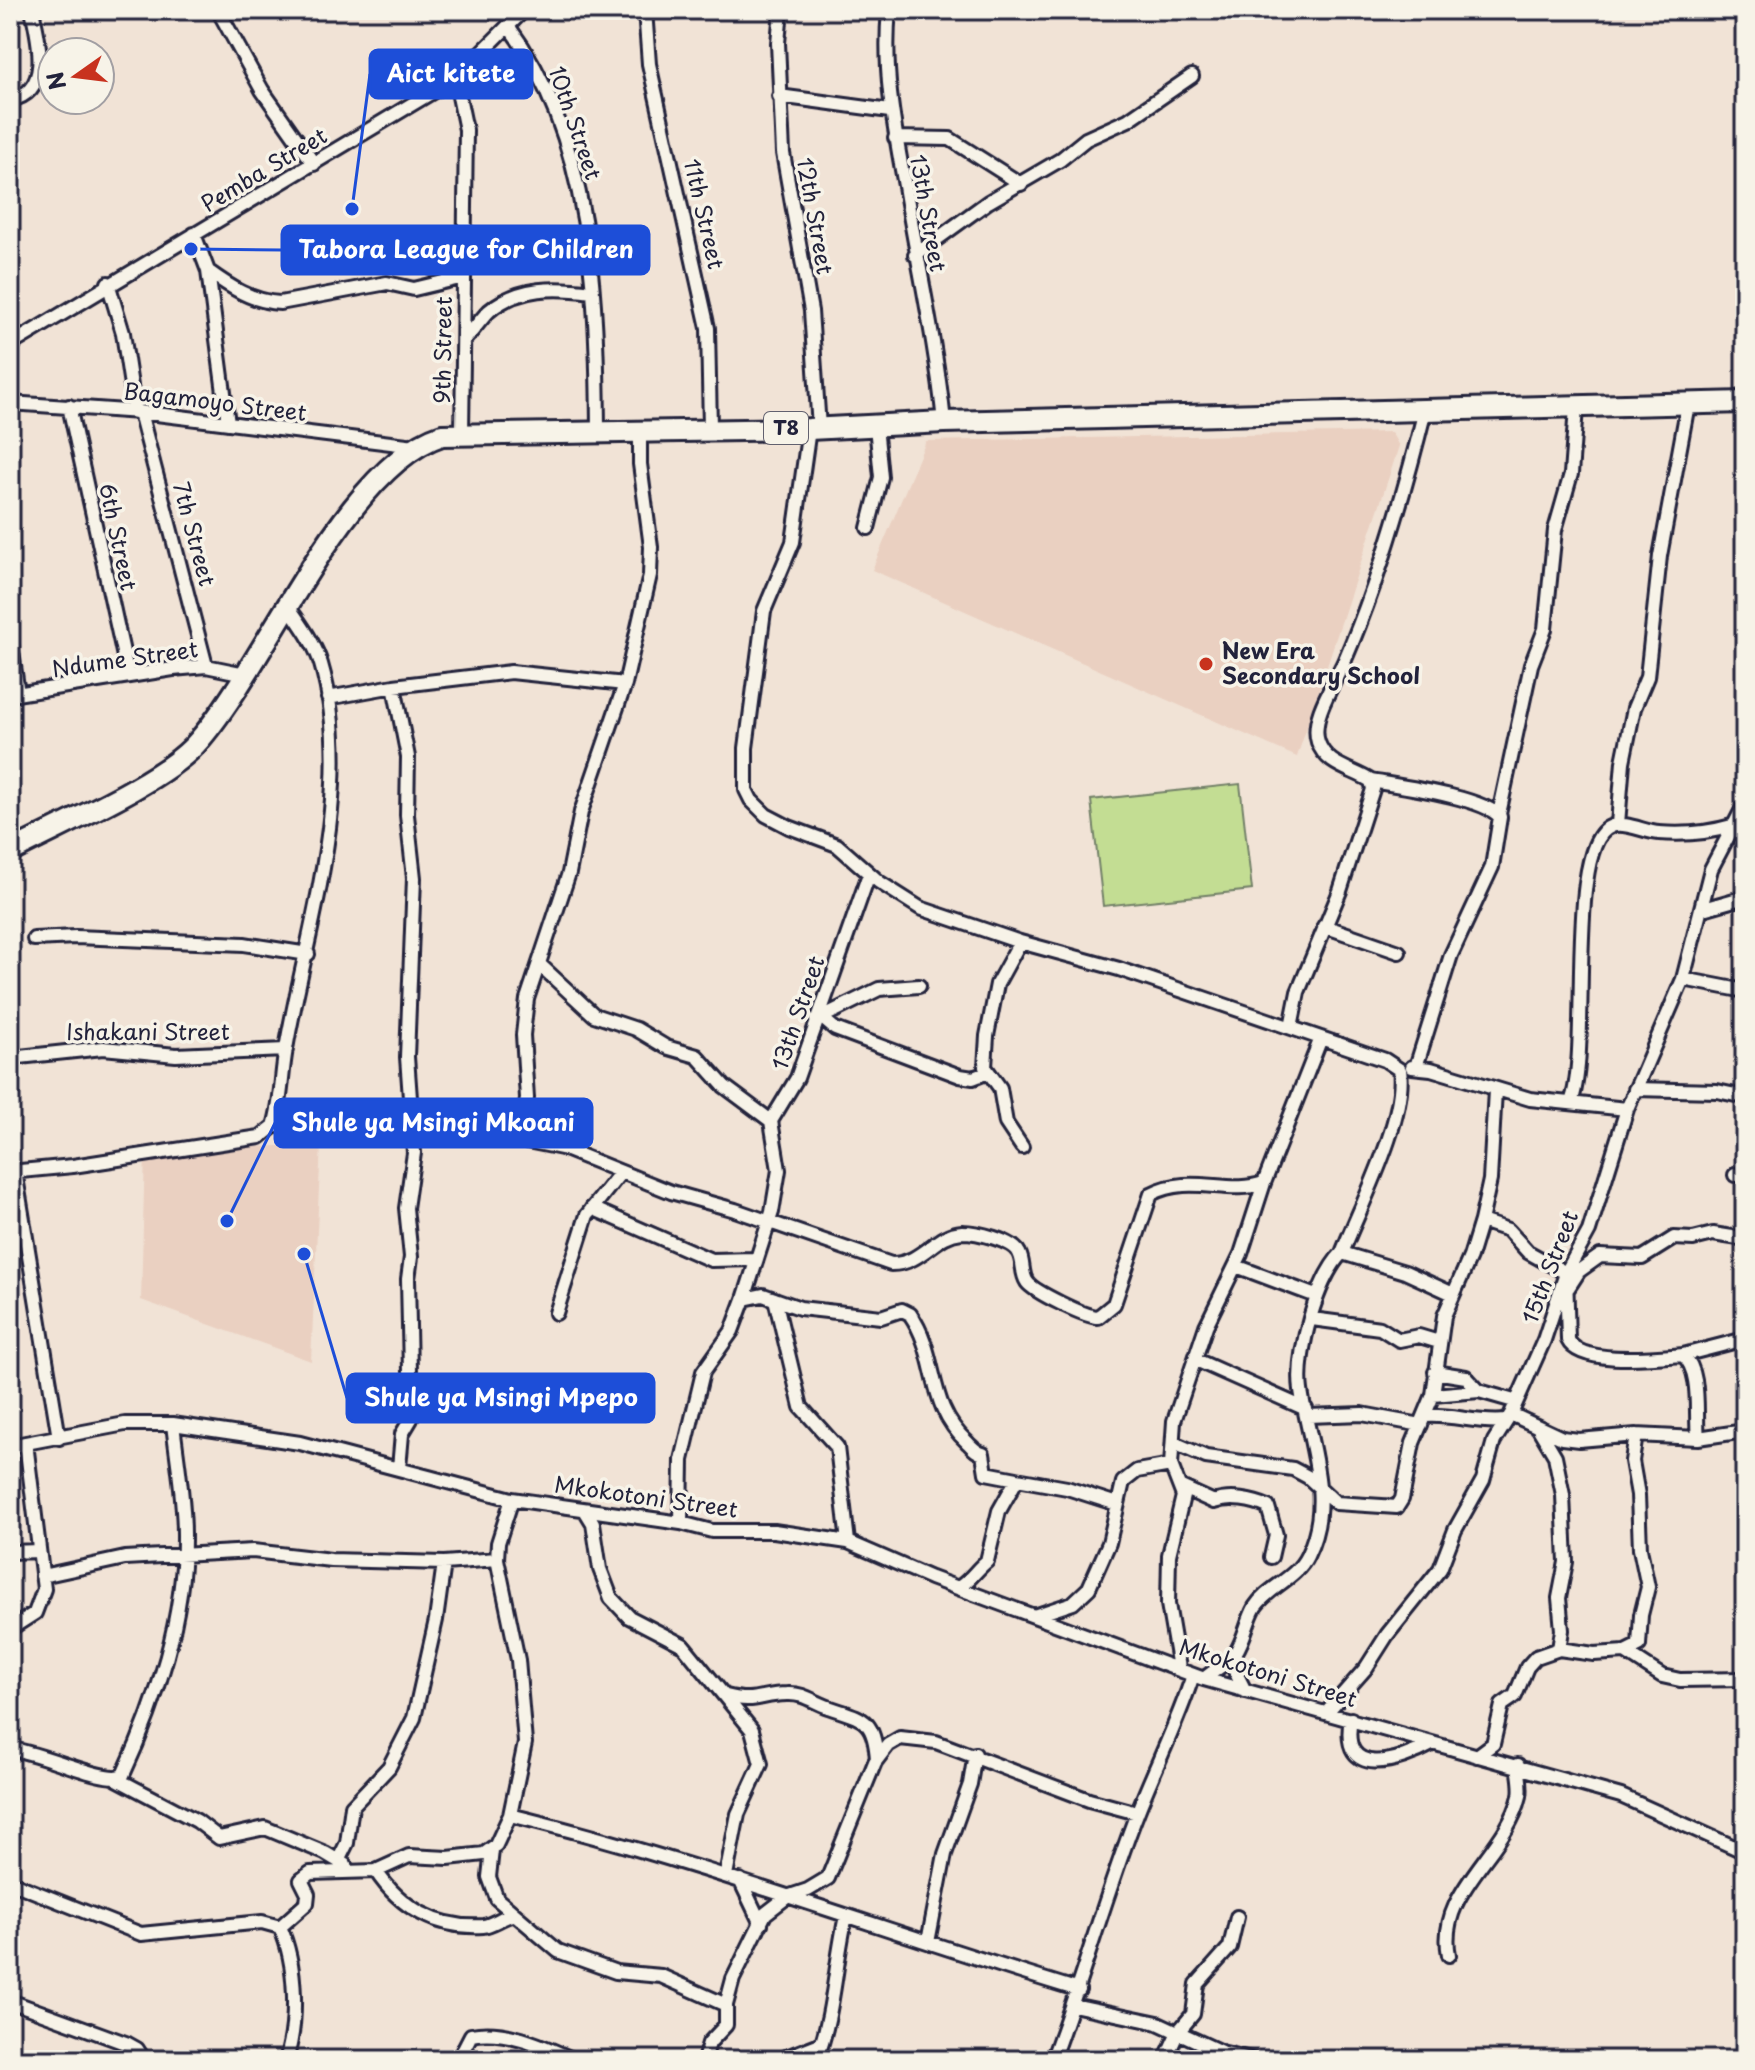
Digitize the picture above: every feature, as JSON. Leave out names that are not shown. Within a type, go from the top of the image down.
[{"type":"highway","name":"T8","points":[[10,852],[178,760],[205,732],[357,503],[391,466],[415,446],[442,435],[814,428],[1745,402]]},
{"type":"street","points":[[10,100],[28,94],[37,84],[39,55],[32,10]]},
{"type":"street","points":[[218,10],[262,90],[314,164]]},
{"type":"street","name":"Pemba Street","points":[[10,345],[108,283],[314,164],[455,77],[524,10]]},
{"type":"street","name":"11th Street","points":[[645,10],[654,92],[706,317],[711,362],[710,428]]},
{"type":"street","name":"12th Street","points":[[781,10],[779,96],[783,153],[811,311],[814,428],[793,542],[764,611],[746,748],[746,790],[766,815],[837,845],[869,874],[920,908],[1020,942],[1119,969],[1291,1027],[1385,1060],[1400,1070]]},
{"type":"street","name":"13th Street","points":[[889,10],[886,64],[890,111],[915,255],[938,362],[944,422]]},
{"type":"street","name":"10th Street","points":[[509,27],[536,66],[569,155],[592,292],[597,351],[598,431]]},
{"type":"street","points":[[915,255],[988,202],[1021,184],[1086,139],[1128,120],[1192,76]]},
{"type":"street","name":"9th Street","points":[[455,77],[466,130],[462,434]]},
{"type":"street","points":[[779,96],[890,111]]},
{"type":"street","points":[[895,138],[950,139],[1021,184]]},
{"type":"street","points":[[194,234],[208,271],[228,423]]},
{"type":"street","points":[[208,271],[249,296],[264,302],[280,303],[387,283],[414,289],[464,277]]},
{"type":"street","name":"7th Street","points":[[108,283],[123,333],[138,412],[206,666]]},
{"type":"street","points":[[464,340],[488,312],[525,293],[559,287],[592,292]]},
{"type":"street","name":"Bagamoyo Street","points":[[10,403],[138,412],[415,446]]},
{"type":"street","points":[[1618,824],[1623,762],[1634,708],[1647,677],[1660,556],[1688,404]]},
{"type":"street","name":"6th Street","points":[[69,406],[128,675]]},
{"type":"street","points":[[1416,1067],[1451,955],[1492,867],[1499,814],[1531,665],[1545,629],[1555,530],[1571,474],[1576,408]]},
{"type":"street","points":[[1425,410],[1391,533],[1317,727],[1317,740],[1328,758],[1371,781],[1453,798],[1499,814]]},
{"type":"street","points":[[868,528],[881,477],[876,426]]},
{"type":"street","points":[[522,1139],[527,1098],[524,1020],[527,999],[569,873],[581,812],[625,684],[650,575],[651,547],[640,464],[640,432]]},
{"type":"street","points":[[274,1126],[286,1050],[308,954],[330,802],[332,750],[328,698],[321,662],[288,606]]},
{"type":"street","points":[[10,637],[14,694]]},
{"type":"street","name":"Ndume Street","points":[[14,694],[206,666],[245,674]]},
{"type":"street","points":[[328,698],[394,686],[511,672],[625,684]]},
{"type":"street","points":[[394,686],[408,757],[407,815],[414,878],[407,1057],[413,1131],[406,1215],[411,1257],[408,1279],[411,1419],[403,1431],[399,1468]]},
{"type":"street","points":[[1291,1027],[1298,992],[1372,799],[1371,781]]},
{"type":"street","name":"15th Street","points":[[1328,1711],[1366,1668],[1387,1635],[1440,1569],[1455,1530],[1483,1480],[1494,1441],[1544,1340],[1566,1273],[1589,1231],[1627,1109],[1683,979],[1711,869],[1744,809]]},
{"type":"street","points":[[1571,1102],[1581,1056],[1581,936],[1588,864],[1602,832],[1618,824],[1672,833],[1704,832],[1732,826]]},
{"type":"street","name":"13th Street","points":[[771,1121],[797,1078],[869,874]]},
{"type":"street","points":[[1703,909],[1745,897]]},
{"type":"street","points":[[1324,926],[1399,952]]},
{"type":"street","points":[[34,939],[76,937],[244,944],[308,954]]},
{"type":"street","points":[[1020,942],[997,984],[987,1036],[986,1073],[1000,1088],[1006,1123],[1022,1147]]},
{"type":"street","points":[[539,964],[594,1015],[636,1029],[666,1047],[697,1056],[724,1086],[771,1121],[772,1143],[780,1163],[769,1224],[754,1259],[732,1331],[703,1372],[682,1460],[681,1523]]},
{"type":"street","points":[[1683,979],[1745,991]]},
{"type":"street","points":[[818,1018],[879,989],[919,986]]},
{"type":"street","points":[[818,1018],[835,1029],[949,1073],[973,1078],[986,1073]]},
{"type":"street","points":[[1179,1668],[1169,1628],[1168,1594],[1169,1555],[1182,1503],[1181,1487],[1171,1465],[1177,1407],[1206,1326],[1236,1266],[1264,1183],[1321,1038]]},
{"type":"street","name":"Ishakani Street","points":[[10,1058],[103,1048],[176,1055],[286,1050]]},
{"type":"street","points":[[1245,1691],[1235,1671],[1235,1654],[1260,1601],[1295,1573],[1307,1557],[1317,1523],[1321,1490],[1300,1370],[1316,1296],[1334,1261],[1342,1253],[1378,1170],[1400,1093],[1400,1070],[1416,1067],[1530,1099],[1627,1109]]},
{"type":"street","points":[[1635,1089],[1717,1091],[1745,1097]]},
{"type":"street","points":[[1174,1443],[1206,1457],[1293,1469],[1329,1500],[1344,1505],[1397,1507],[1433,1395],[1439,1342],[1453,1294],[1470,1257],[1481,1221],[1490,1180],[1495,1090]]},
{"type":"street","points":[[59,1438],[12,1171],[73,1166],[260,1137],[274,1126],[332,1126],[393,1119],[413,1131],[522,1139],[572,1152],[769,1224],[891,1264],[911,1262],[950,1236],[962,1232],[981,1236],[1014,1247],[1020,1255],[1024,1276],[1033,1288],[1085,1315],[1098,1317],[1114,1304],[1151,1194],[1197,1182],[1242,1186],[1264,1183]]},
{"type":"street","points":[[556,1313],[592,1208],[621,1172]]},
{"type":"street","points":[[592,1208],[711,1260],[754,1259]]},
{"type":"street","points":[[1481,1221],[1508,1230],[1528,1252],[1566,1273],[1568,1340],[1579,1352],[1604,1356],[1683,1355],[1745,1339]]},
{"type":"street","points":[[1568,1288],[1579,1271],[1600,1256],[1642,1258],[1674,1238],[1693,1239],[1713,1234],[1745,1239]]},
{"type":"street","points":[[1342,1253],[1405,1272],[1453,1294]]},
{"type":"street","points":[[1236,1266],[1316,1296]]},
{"type":"street","points":[[744,1299],[754,1294],[821,1312],[881,1317],[902,1310],[910,1314],[950,1426],[976,1452],[983,1454],[986,1473],[1067,1488],[1117,1504]]},
{"type":"street","points":[[775,1299],[801,1407],[837,1447],[848,1542]]},
{"type":"street","points":[[1312,1319],[1380,1328],[1399,1340],[1415,1336],[1439,1342]]},
{"type":"street","points":[[1683,1355],[1691,1362],[1695,1375],[1698,1438]]},
{"type":"street","points":[[1196,1360],[1307,1412],[1423,1420],[1446,1415],[1484,1423],[1510,1412]]},
{"type":"street","points":[[1435,1372],[1466,1377],[1479,1391],[1539,1429],[1579,1440],[1636,1435],[1698,1438],[1745,1431]]},
{"type":"street","points":[[1433,1395],[1479,1391]]},
{"type":"street","name":"Mkokotoni Street","points":[[10,1446],[125,1424],[173,1424],[300,1443],[512,1499],[681,1523],[712,1531],[774,1531],[848,1542],[931,1578],[961,1586],[1198,1677],[1328,1711],[1432,1744],[1518,1765],[1621,1796],[1745,1852]]},
{"type":"street","points":[[117,1779],[129,1761],[173,1628],[184,1555],[183,1507],[173,1424]]},
{"type":"street","points":[[1539,1429],[1555,1456],[1563,1495],[1566,1562],[1560,1584],[1559,1649]]},
{"type":"street","points":[[1477,1756],[1493,1744],[1502,1705],[1515,1696],[1527,1667],[1536,1657],[1559,1649],[1594,1654],[1625,1652],[1639,1645],[1641,1615],[1648,1587],[1640,1549],[1638,1495],[1632,1461],[1636,1435]]},
{"type":"street","points":[[10,1629],[35,1613],[42,1601],[42,1576],[26,1443]]},
{"type":"street","points":[[1034,1616],[1073,1603],[1089,1588],[1109,1543],[1123,1482],[1131,1474],[1171,1465]]},
{"type":"street","points":[[961,1586],[971,1579],[976,1567],[987,1561],[999,1511],[1017,1479]]},
{"type":"street","points":[[1181,1487],[1214,1502],[1224,1499],[1251,1501],[1268,1507],[1276,1535],[1271,1557]]},
{"type":"street","points":[[512,1499],[498,1543],[497,1559],[518,1660],[525,1743],[510,1815],[492,1850],[489,1877],[492,1892],[512,1915],[531,1925],[558,1951],[616,1972],[661,1976],[726,2005]]},
{"type":"street","points":[[585,1510],[593,1523],[600,1569],[611,1598],[629,1617],[683,1645],[752,1730],[761,1764],[738,1814],[726,1875]]},
{"type":"street","points":[[10,1552],[39,1551]]},
{"type":"street","points":[[42,1576],[125,1558],[184,1555],[267,1552],[331,1560],[444,1563],[497,1559]]},
{"type":"street","points":[[338,1861],[347,1843],[352,1806],[389,1767],[414,1718],[436,1620],[444,1563]]},
{"type":"street","points":[[1625,1652],[1662,1676],[1680,1680],[1745,1679]]},
{"type":"street","points":[[1052,2060],[1079,1990],[1137,1813],[1181,1714],[1198,1677],[1235,1654]]},
{"type":"street","points":[[726,1696],[750,1702],[782,1694],[803,1695],[829,1708],[855,1714],[871,1729],[877,1759]]},
{"type":"street","points":[[1351,1719],[1352,1749],[1356,1755],[1373,1762],[1409,1757],[1432,1744]]},
{"type":"street","points":[[704,2060],[709,2043],[726,2025],[726,2005],[739,1961],[772,1905],[818,1885],[833,1870],[840,1841],[859,1808],[877,1759],[888,1745],[909,1737],[975,1754],[1089,1800],[1137,1813]]},
{"type":"street","points":[[10,1749],[35,1752],[93,1775],[117,1779],[197,1821],[219,1838],[265,1828],[354,1871]]},
{"type":"street","points":[[928,1942],[945,1854],[970,1784],[975,1754]]},
{"type":"street","points":[[1449,1955],[1445,1938],[1452,1913],[1518,1801],[1518,1765]]},
{"type":"street","points":[[510,1815],[726,1875],[1079,1990]]},
{"type":"street","points":[[280,1927],[307,1903],[308,1894],[301,1880],[304,1876],[376,1871],[409,1856],[466,1857],[492,1850]]},
{"type":"street","points":[[376,1871],[406,1906],[432,1920],[485,1926],[512,1915]]},
{"type":"street","points":[[740,1880],[761,1924]]},
{"type":"street","points":[[10,1882],[141,1934],[262,1922],[280,1927]]},
{"type":"street","points":[[816,2060],[830,2016],[837,1951],[846,1916]]},
{"type":"street","points":[[1165,2060],[1178,2032],[1193,2014],[1197,1984],[1230,1947],[1237,1917]]},
{"type":"street","points":[[280,1927],[295,2008],[286,2060]]},
{"type":"street","points":[[10,2001],[128,2044],[137,2049],[144,2060]]},
{"type":"street","points":[[1073,2005],[1158,2023],[1221,2052],[1255,2060]]},
{"type":"street","points":[[458,2060],[471,2035],[483,2032],[519,2038],[574,2060]]},
{"type":"street","points":[[779,2060],[820,2044]]},
{"type":"shaded area","name":"New Era Secondary School","points":[[1391,432],[1399,446],[1297,757],[872,570],[926,441]]},
{"type":"shaded area","points":[[321,1144],[311,1361],[141,1300],[145,1152]]},
{"type":"green space","points":[[1240,784],[1252,890],[1103,906],[1091,800]]},
{"type":"place","name":"Aict kitete","points":[[352,209]]},
{"type":"place","name":"Tabora League for Children","points":[[191,249]]},
{"type":"place","name":"New Era Secondary School","points":[[1206,664]]},
{"type":"place","name":"Shule ya Msingi Mkoani","points":[[227,1221]]},
{"type":"place","name":"Shule ya Msingi Mpepo","points":[[304,1254]]}]
